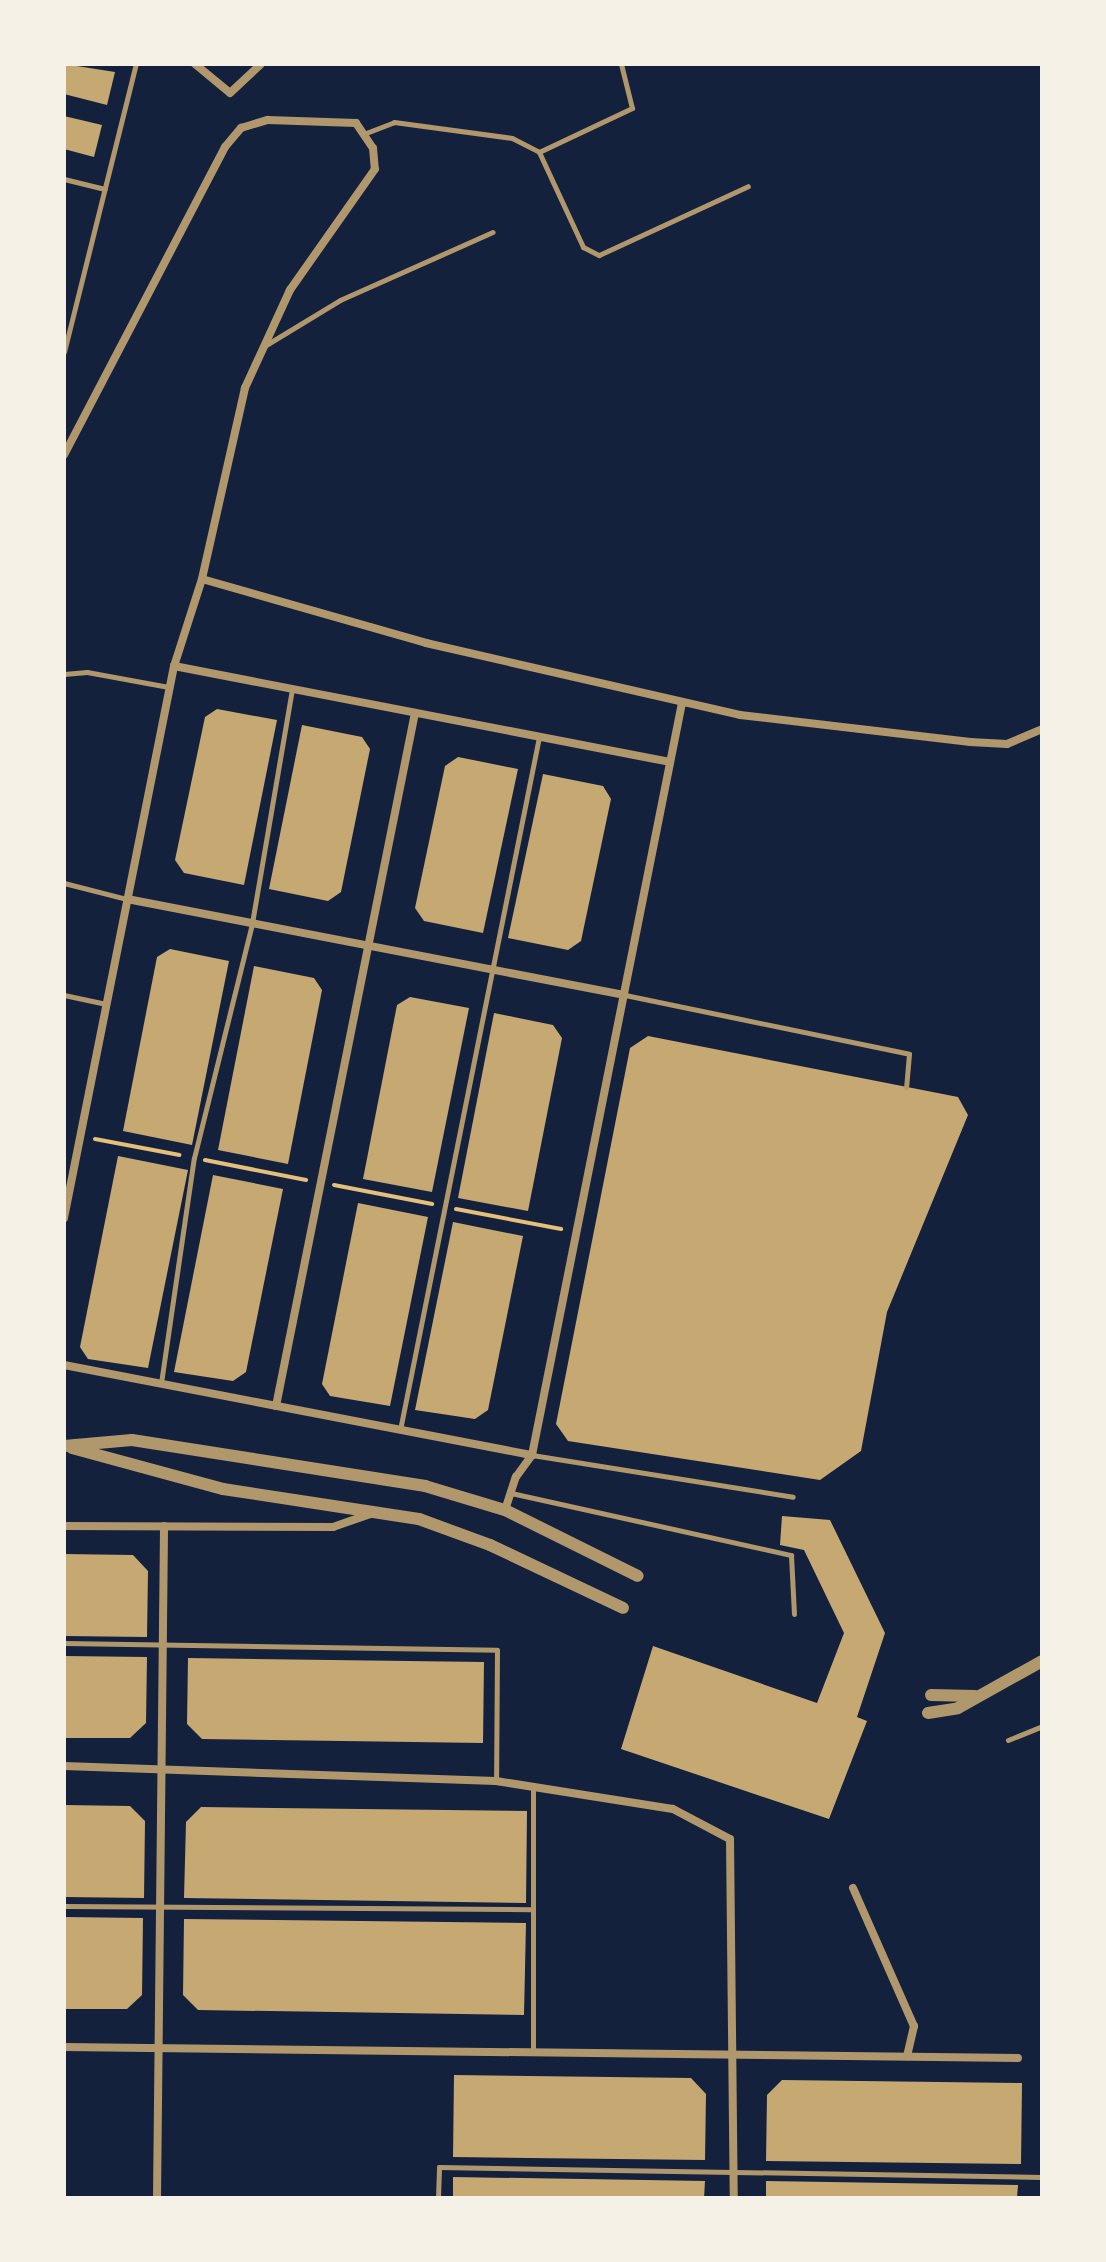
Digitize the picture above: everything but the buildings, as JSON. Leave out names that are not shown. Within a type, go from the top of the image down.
[{"type":"street","points":[[195,64],[230,93],[261,64]]},
{"type":"street","points":[[64,455],[225,147],[241,128],[268,120],[343,120],[366,133],[374,159],[370,180],[290,290],[259,350],[245,388],[202,579],[174,666],[64,1218]]},
{"type":"street","points":[[202,579],[426,643],[740,715],[1007,744],[1042,729]]},
{"type":"street","points":[[174,666],[670,762]]},
{"type":"street","points":[[505,1510],[532,1455],[682,703]]},
{"type":"street","points":[[276,1406],[415,713]]},
{"type":"street","points":[[127,899],[624,995]]},
{"type":"street","points":[[64,1365],[532,1455]]},
{"type":"street","points":[[623,1608],[490,1545],[381,1510],[223,1489],[64,1446],[132,1440],[425,1486],[505,1510],[638,1576]]},
{"type":"street","points":[[64,1526],[333,1527],[381,1510]]},
{"type":"street","points":[[157,2198],[164,1526]]},
{"type":"street","points":[[928,1713],[958,1708],[1042,1661]]},
{"type":"street","points":[[931,1695],[978,1696]]},
{"type":"street","points":[[64,1766],[162,1767],[496,1781],[673,1809],[730,1839],[731,2195]]},
{"type":"street","points":[[853,1888],[914,2026],[907,2056]]},
{"type":"street","points":[[64,2047],[1018,2058]]},
{"type":"lane","points":[[64,352],[136,64]]},
{"type":"lane","points":[[539,152],[632,108],[621,64]]},
{"type":"lane","points":[[366,133],[394,122],[512,138],[539,152],[583,247],[599,255],[748,186]]},
{"type":"lane","points":[[64,179],[105,189]]},
{"type":"lane","points":[[259,350],[340,300],[493,232]]},
{"type":"lane","points":[[64,674],[87,672],[170,687]]},
{"type":"lane","points":[[161,1383],[194,1158],[252,923],[292,689]]},
{"type":"lane","points":[[400,1430],[539,737]]},
{"type":"lane","points":[[64,883],[127,899]]},
{"type":"lane","points":[[64,995],[107,1005]]},
{"type":"lane","points":[[624,995],[909,1054],[906,1087]]},
{"type":"lane","points":[[532,1455],[793,1497]]},
{"type":"lane","points":[[511,1493],[791,1555],[794,1614]]},
{"type":"lane","points":[[64,1643],[497,1650],[496,1781]]},
{"type":"lane","points":[[1008,1740],[1042,1726]]},
{"type":"lane","points":[[533,1789],[533,2052]]},
{"type":"lane","points":[[64,1906],[532,1909]]},
{"type":"lane","points":[[438,2198],[439,2167],[731,2175],[1042,2177]]}]
